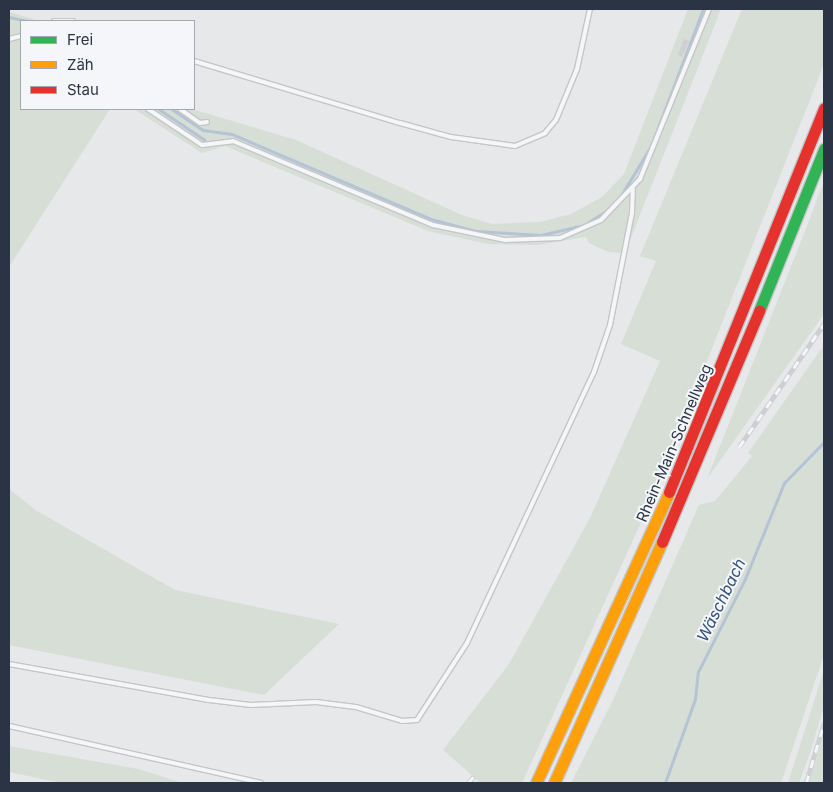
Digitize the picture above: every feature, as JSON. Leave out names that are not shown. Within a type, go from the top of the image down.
[{"type":"highway","name":"Rhein-Main-Schnellweg","points":[[536,783],[690,447],[824,108]]},
{"type":"highway","name":"Rhein-Main-Schnellweg","points":[[554,783],[704,452],[824,149]]},
{"type":"lane","points":[[195,62],[408,125],[515,146],[545,133],[556,120],[585,42],[590,9]]},
{"type":"lane","points":[[150,110],[202,145],[232,141],[397,212],[480,236],[538,240],[571,235],[601,220],[633,189],[652,156],[708,9]]},
{"type":"lane","points":[[9,39],[19,40]]},
{"type":"lane","points":[[181,110],[200,123],[206,122]]},
{"type":"lane","points":[[9,664],[251,706],[316,702],[356,707],[402,721],[417,720],[467,644],[594,372],[610,325],[632,213],[633,189]]},
{"type":"lane","points":[[9,726],[261,783]]},
{"type":"shaded area","points":[[688,9],[721,9],[625,253],[608,252],[589,243],[586,237],[537,245],[488,244],[428,231],[225,146],[202,153],[136,110],[195,110],[296,140],[462,215],[492,224],[540,222],[571,214],[602,197],[624,174]]},
{"type":"shaded area","points":[[742,9],[824,9],[824,64],[659,483],[522,783],[481,783],[443,750],[509,664],[590,518],[660,361],[621,344],[656,261],[640,256]]},
{"type":"shaded area","points":[[9,12],[37,20],[20,20],[20,110],[109,110],[9,267]]},
{"type":"shaded area","points":[[824,181],[824,314],[707,479],[807,226]]},
{"type":"shaded area","points":[[824,345],[824,655],[781,783],[571,783],[614,698],[699,505],[715,501],[752,456],[748,453]]},
{"type":"shaded area","points":[[9,489],[37,511],[175,590],[339,624],[264,695],[9,645]]},
{"type":"shaded area","points":[[824,670],[824,706],[811,750],[799,783],[788,783]]},
{"type":"shaded area","points":[[824,735],[824,783],[809,783]]},
{"type":"shaded area","points":[[9,746],[138,769],[183,783],[61,783],[9,772]]},
{"type":"building","points":[[684,39],[689,41],[682,57],[678,55]]},
{"type":"waterway","points":[[619,199],[651,146],[703,9]]},
{"type":"waterway","points":[[9,17],[23,20]]},
{"type":"waterway","points":[[160,110],[205,140]]},
{"type":"waterway","points":[[173,110],[203,130],[232,134],[431,219],[476,231],[541,235],[584,225],[608,210]]},
{"type":"waterway","name":"Wäschbach","points":[[665,783],[695,699],[698,672],[745,579],[784,483],[824,442]]},
{"type":"railway","points":[[739,447],[824,324]]},
{"type":"railway","points":[[806,783],[824,723]]},
{"type":"railway","points":[[468,783],[474,776]]},
{"type":"traffic: fast","points":[[759,311],[824,149]]},
{"type":"traffic: slow","points":[[536,783],[669,492]]},
{"type":"traffic: slow","points":[[554,783],[662,542]]},
{"type":"traffic: jam","points":[[669,492],[824,108]]},
{"type":"traffic: jam","points":[[662,542],[759,311]]}]
